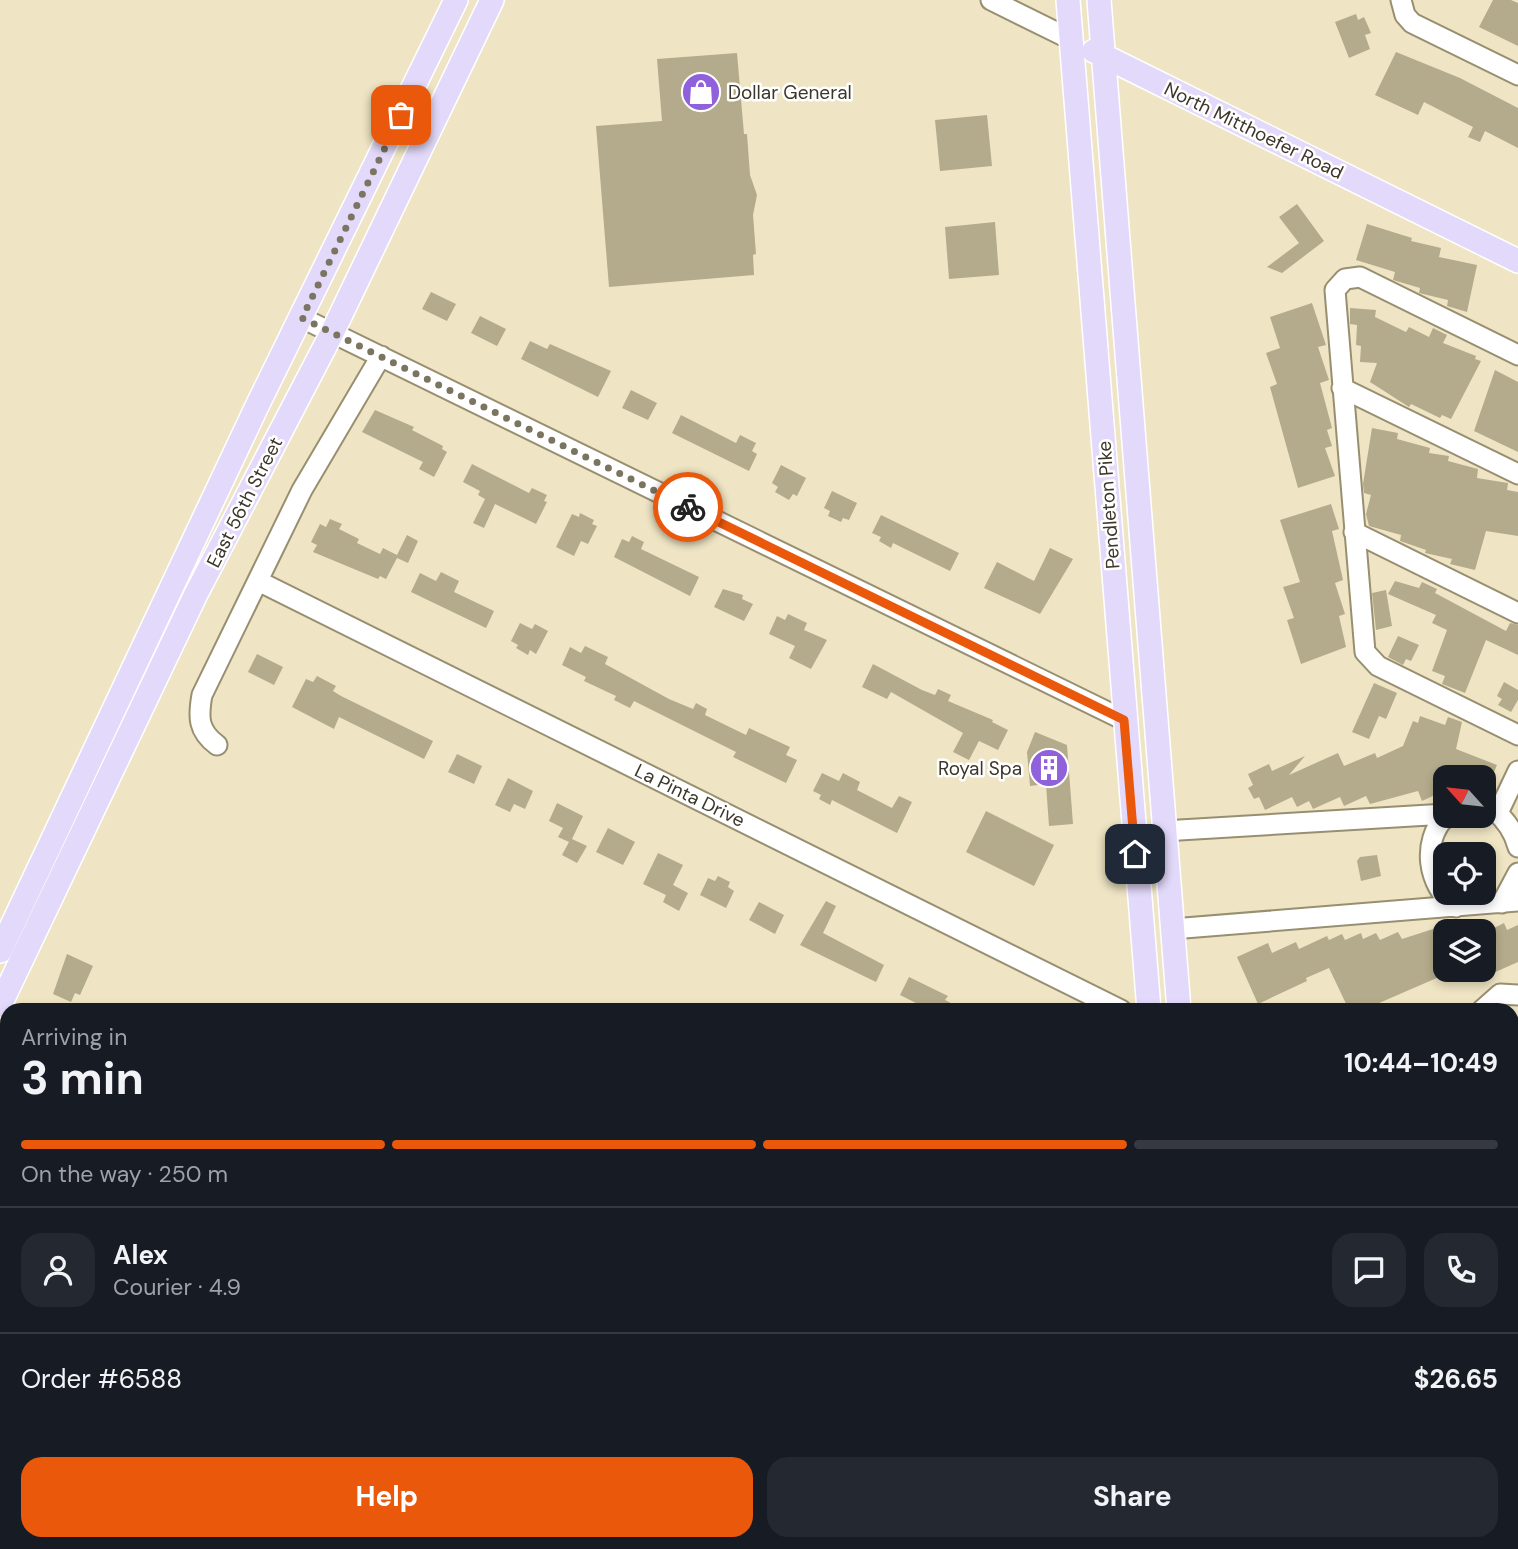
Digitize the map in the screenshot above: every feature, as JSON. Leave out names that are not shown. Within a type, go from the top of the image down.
[{"type":"main road","name":"East 56th Street","points":[[0,951],[142,656],[258,404],[456,0]]},
{"type":"main road","name":"East 56th Street","points":[[1,1003],[196,594],[332,333],[492,0]]},
{"type":"main road","name":"Pendleton Pike","points":[[1068,0],[1148,1003]]},
{"type":"main road","name":"Pendleton Pike","points":[[1099,0],[1178,1003]]},
{"type":"main road","name":"North Mitthoefer Road","points":[[1072,40],[1518,261]]},
{"type":"street","name":"North Mitthoefer Road","points":[[991,0],[1072,40]]},
{"type":"street","points":[[1401,2],[1412,23],[1518,75]]},
{"type":"street","points":[[1518,355],[1363,279],[1352,277],[1340,284],[1335,294],[1363,645],[1369,659],[1518,735]]},
{"type":"street","points":[[302,318],[1124,720]]},
{"type":"street","points":[[217,745],[208,738],[199,723],[202,695],[316,463],[381,356]]},
{"type":"street","points":[[1342,388],[1518,474]]},
{"type":"street","points":[[1354,532],[1518,613]]},
{"type":"street","name":"La Pinta Drive","points":[[258,581],[1107,1003]]},
{"type":"street","points":[[1496,804],[1518,771]]},
{"type":"street","points":[[1163,831],[1433,816]]},
{"type":"street","points":[[1496,816],[1510,827],[1518,847]]},
{"type":"street","points":[[1438,828],[1433,836],[1430,863],[1438,888],[1455,907]]},
{"type":"street","points":[[1172,929],[1510,902],[1518,873]]},
{"type":"street","points":[[1490,1003],[1500,994],[1518,995]]},
{"type":"building","points":[[1493,0],[1511,0],[1518,3],[1518,46],[1479,27]]},
{"type":"building","points":[[1356,14],[1358,20],[1364,17],[1371,33],[1365,35],[1370,49],[1349,58],[1335,22]]},
{"type":"building","points":[[1396,52],[1460,78],[1518,108],[1518,148],[1485,131],[1480,142],[1468,137],[1473,127],[1424,102],[1418,115],[1375,95]]},
{"type":"building","points":[[737,53],[744,134],[747,134],[750,175],[757,195],[753,215],[756,254],[753,255],[754,275],[609,287],[596,126],[662,121],[657,59]]},
{"type":"building","points":[[987,115],[992,166],[940,171],[935,120]]},
{"type":"building","points":[[1297,204],[1324,241],[1282,273],[1267,267],[1299,243],[1279,217]]},
{"type":"building","points":[[995,222],[999,275],[949,279],[945,227]]},
{"type":"building","points":[[1367,224],[1412,238],[1411,241],[1441,248],[1439,257],[1477,265],[1467,312],[1447,306],[1448,300],[1419,293],[1420,288],[1393,280],[1395,272],[1356,260]]},
{"type":"building","points":[[431,292],[456,304],[447,321],[422,309]]},
{"type":"building","points":[[1312,303],[1326,345],[1318,347],[1329,380],[1320,383],[1332,428],[1327,430],[1332,446],[1325,448],[1335,476],[1298,488],[1270,387],[1277,384],[1266,353],[1280,348],[1270,317]]},
{"type":"building","points":[[1350,308],[1376,310],[1375,317],[1406,332],[1409,327],[1429,337],[1433,328],[1447,335],[1443,343],[1476,356],[1475,359],[1481,361],[1451,419],[1442,415],[1440,418],[1411,404],[1409,407],[1370,382],[1377,363],[1360,362],[1361,346],[1356,345],[1357,325],[1350,324]]},
{"type":"building","points":[[480,316],[506,329],[497,346],[471,333]]},
{"type":"building","points":[[530,341],[547,349],[550,344],[611,371],[598,397],[521,359]]},
{"type":"building","points":[[1495,370],[1518,382],[1518,452],[1474,431]]},
{"type":"building","points":[[631,390],[657,403],[648,420],[622,408]]},
{"type":"building","points":[[375,410],[414,427],[412,430],[443,446],[442,449],[447,452],[434,477],[419,469],[423,462],[362,432]]},
{"type":"building","points":[[681,415],[736,443],[740,435],[756,443],[752,451],[757,454],[749,471],[672,433]]},
{"type":"building","points":[[1372,428],[1398,433],[1397,439],[1430,448],[1429,453],[1449,456],[1448,461],[1478,469],[1477,478],[1508,483],[1507,490],[1518,492],[1518,536],[1486,531],[1475,570],[1450,564],[1452,559],[1425,553],[1426,550],[1400,541],[1401,535],[1369,526],[1366,514],[1371,495],[1364,493],[1363,484]]},
{"type":"building","points":[[472,464],[529,493],[532,488],[547,495],[544,501],[547,502],[536,524],[495,504],[484,528],[473,523],[485,499],[478,495],[480,491],[463,482]]},
{"type":"building","points":[[781,465],[806,478],[797,496],[793,494],[789,500],[775,492],[778,487],[772,483]]},
{"type":"building","points":[[832,491],[857,503],[849,520],[843,518],[841,522],[828,516],[830,511],[824,508]]},
{"type":"building","points":[[1331,504],[1339,529],[1332,531],[1343,580],[1335,583],[1345,614],[1339,616],[1346,647],[1301,664],[1287,620],[1294,618],[1283,587],[1300,582],[1280,520]]},
{"type":"building","points":[[580,513],[594,520],[592,524],[597,526],[588,544],[581,541],[574,556],[556,547],[572,514],[579,517]]},
{"type":"building","points":[[881,515],[959,553],[950,571],[893,543],[891,548],[879,541],[881,537],[872,533]]},
{"type":"building","points":[[330,519],[342,524],[339,529],[359,539],[357,543],[380,554],[383,548],[397,555],[407,535],[418,541],[408,563],[397,558],[386,579],[380,576],[378,579],[313,552],[317,545],[311,542],[320,524],[326,527]]},
{"type":"building","points":[[632,536],[644,542],[641,549],[699,577],[690,596],[614,557],[622,539],[629,542]]},
{"type":"building","points":[[1050,548],[1073,559],[1040,614],[984,588],[997,562],[1034,581]]},
{"type":"building","points":[[441,572],[459,581],[454,592],[494,611],[486,628],[411,592],[420,573],[436,581]]},
{"type":"building","points":[[1395,581],[1419,588],[1422,582],[1437,589],[1435,593],[1506,631],[1510,623],[1518,625],[1518,655],[1486,640],[1465,693],[1442,684],[1445,676],[1432,671],[1447,630],[1432,623],[1436,615],[1388,594]]},
{"type":"building","points":[[723,589],[743,595],[742,599],[753,604],[744,621],[714,607]]},
{"type":"building","points":[[1386,590],[1392,626],[1376,630],[1372,593]]},
{"type":"building","points":[[788,614],[807,623],[804,630],[827,640],[811,669],[789,658],[795,646],[769,634],[777,616],[785,620]]},
{"type":"building","points":[[520,623],[532,629],[535,624],[548,631],[536,654],[530,650],[528,655],[516,648],[518,645],[511,641]]},
{"type":"building","points":[[1398,636],[1419,645],[1411,661],[1406,659],[1403,665],[1388,657]]},
{"type":"building","points":[[585,646],[608,657],[605,664],[669,699],[693,709],[696,703],[707,709],[705,715],[746,735],[749,728],[790,747],[786,755],[797,760],[786,783],[733,757],[736,752],[634,701],[630,708],[614,700],[616,696],[584,681],[586,677],[562,665],[570,647],[581,653]]},
{"type":"building","points":[[257,654],[283,667],[274,685],[248,672]]},
{"type":"building","points":[[873,664],[922,690],[935,695],[938,689],[951,695],[948,701],[993,720],[992,722],[1008,730],[998,750],[979,741],[969,760],[953,752],[963,733],[891,692],[887,699],[862,687]]},
{"type":"building","points":[[317,676],[336,686],[333,691],[341,696],[433,741],[424,759],[339,717],[334,729],[292,707],[306,679],[313,682]]},
{"type":"building","points":[[1504,682],[1518,690],[1518,700],[1511,712],[1498,705],[1502,699],[1497,696]]},
{"type":"building","points":[[1374,683],[1397,693],[1386,719],[1379,716],[1369,739],[1352,732]]},
{"type":"building","points":[[1420,716],[1445,725],[1448,717],[1462,722],[1456,749],[1497,765],[1496,767],[1496,765],[1433,765],[1433,796],[1422,801],[1418,791],[1370,804],[1366,796],[1344,806],[1340,797],[1313,809],[1309,801],[1297,807],[1292,797],[1265,810],[1259,797],[1254,799],[1248,788],[1253,785],[1248,774],[1269,764],[1272,771],[1305,756],[1289,775],[1338,753],[1344,766],[1375,753],[1377,758],[1403,746],[1413,721],[1418,723]]},
{"type":"building","name":"Royal Spa","points":[[1035,732],[1067,745],[1073,824],[1049,826],[1046,784],[1030,786],[1027,752]]},
{"type":"building","points":[[457,754],[482,766],[474,784],[448,772]]},
{"type":"building","points":[[822,773],[839,781],[843,773],[860,782],[857,790],[892,808],[899,796],[912,802],[897,833],[832,800],[830,805],[819,799],[821,795],[813,791]]},
{"type":"building","points":[[508,778],[533,791],[525,809],[514,804],[510,812],[495,805]]},
{"type":"building","points":[[557,803],[583,816],[572,839],[587,846],[577,863],[562,855],[569,842],[558,837],[563,828],[549,821]]},
{"type":"building","points":[[986,811],[1054,845],[1034,886],[966,852]]},
{"type":"building","points":[[608,828],[635,842],[623,865],[596,852]]},
{"type":"building","points":[[658,853],[683,865],[673,885],[688,893],[679,911],[663,902],[666,895],[643,884]]},
{"type":"building","points":[[1377,855],[1381,876],[1361,881],[1357,861],[1360,857]]},
{"type":"building","points":[[718,876],[730,882],[728,887],[734,891],[726,908],[700,895],[708,878],[715,881]]},
{"type":"building","points":[[826,901],[836,906],[823,933],[884,965],[876,982],[800,945]]},
{"type":"building","points":[[759,902],[784,915],[775,934],[749,920]]},
{"type":"building","points":[[1504,923],[1507,930],[1518,925],[1518,962],[1496,972],[1496,927]]},
{"type":"building","points":[[1433,929],[1433,980],[1379,1003],[1346,1003],[1329,968],[1258,1003],[1237,957],[1268,943],[1272,953],[1296,942],[1299,949],[1327,936],[1329,940],[1342,934],[1345,940],[1361,933],[1363,939],[1376,933],[1380,940],[1398,932],[1402,939]]},
{"type":"building","points":[[67,954],[93,966],[80,995],[75,993],[71,1002],[53,994]]},
{"type":"building","points":[[909,977],[948,996],[945,1000],[951,1003],[916,1003],[900,995]]},
{"type":"way so far","points":[[401,115],[302,318],[688,507]]},
{"type":"place","name":"Dollar General","points":[[701,92]]},
{"type":"place","name":"Royal Spa","points":[[1049,768]]},
{"type":"route","points":[[688,507],[1124,720],[1135,854]]}]
